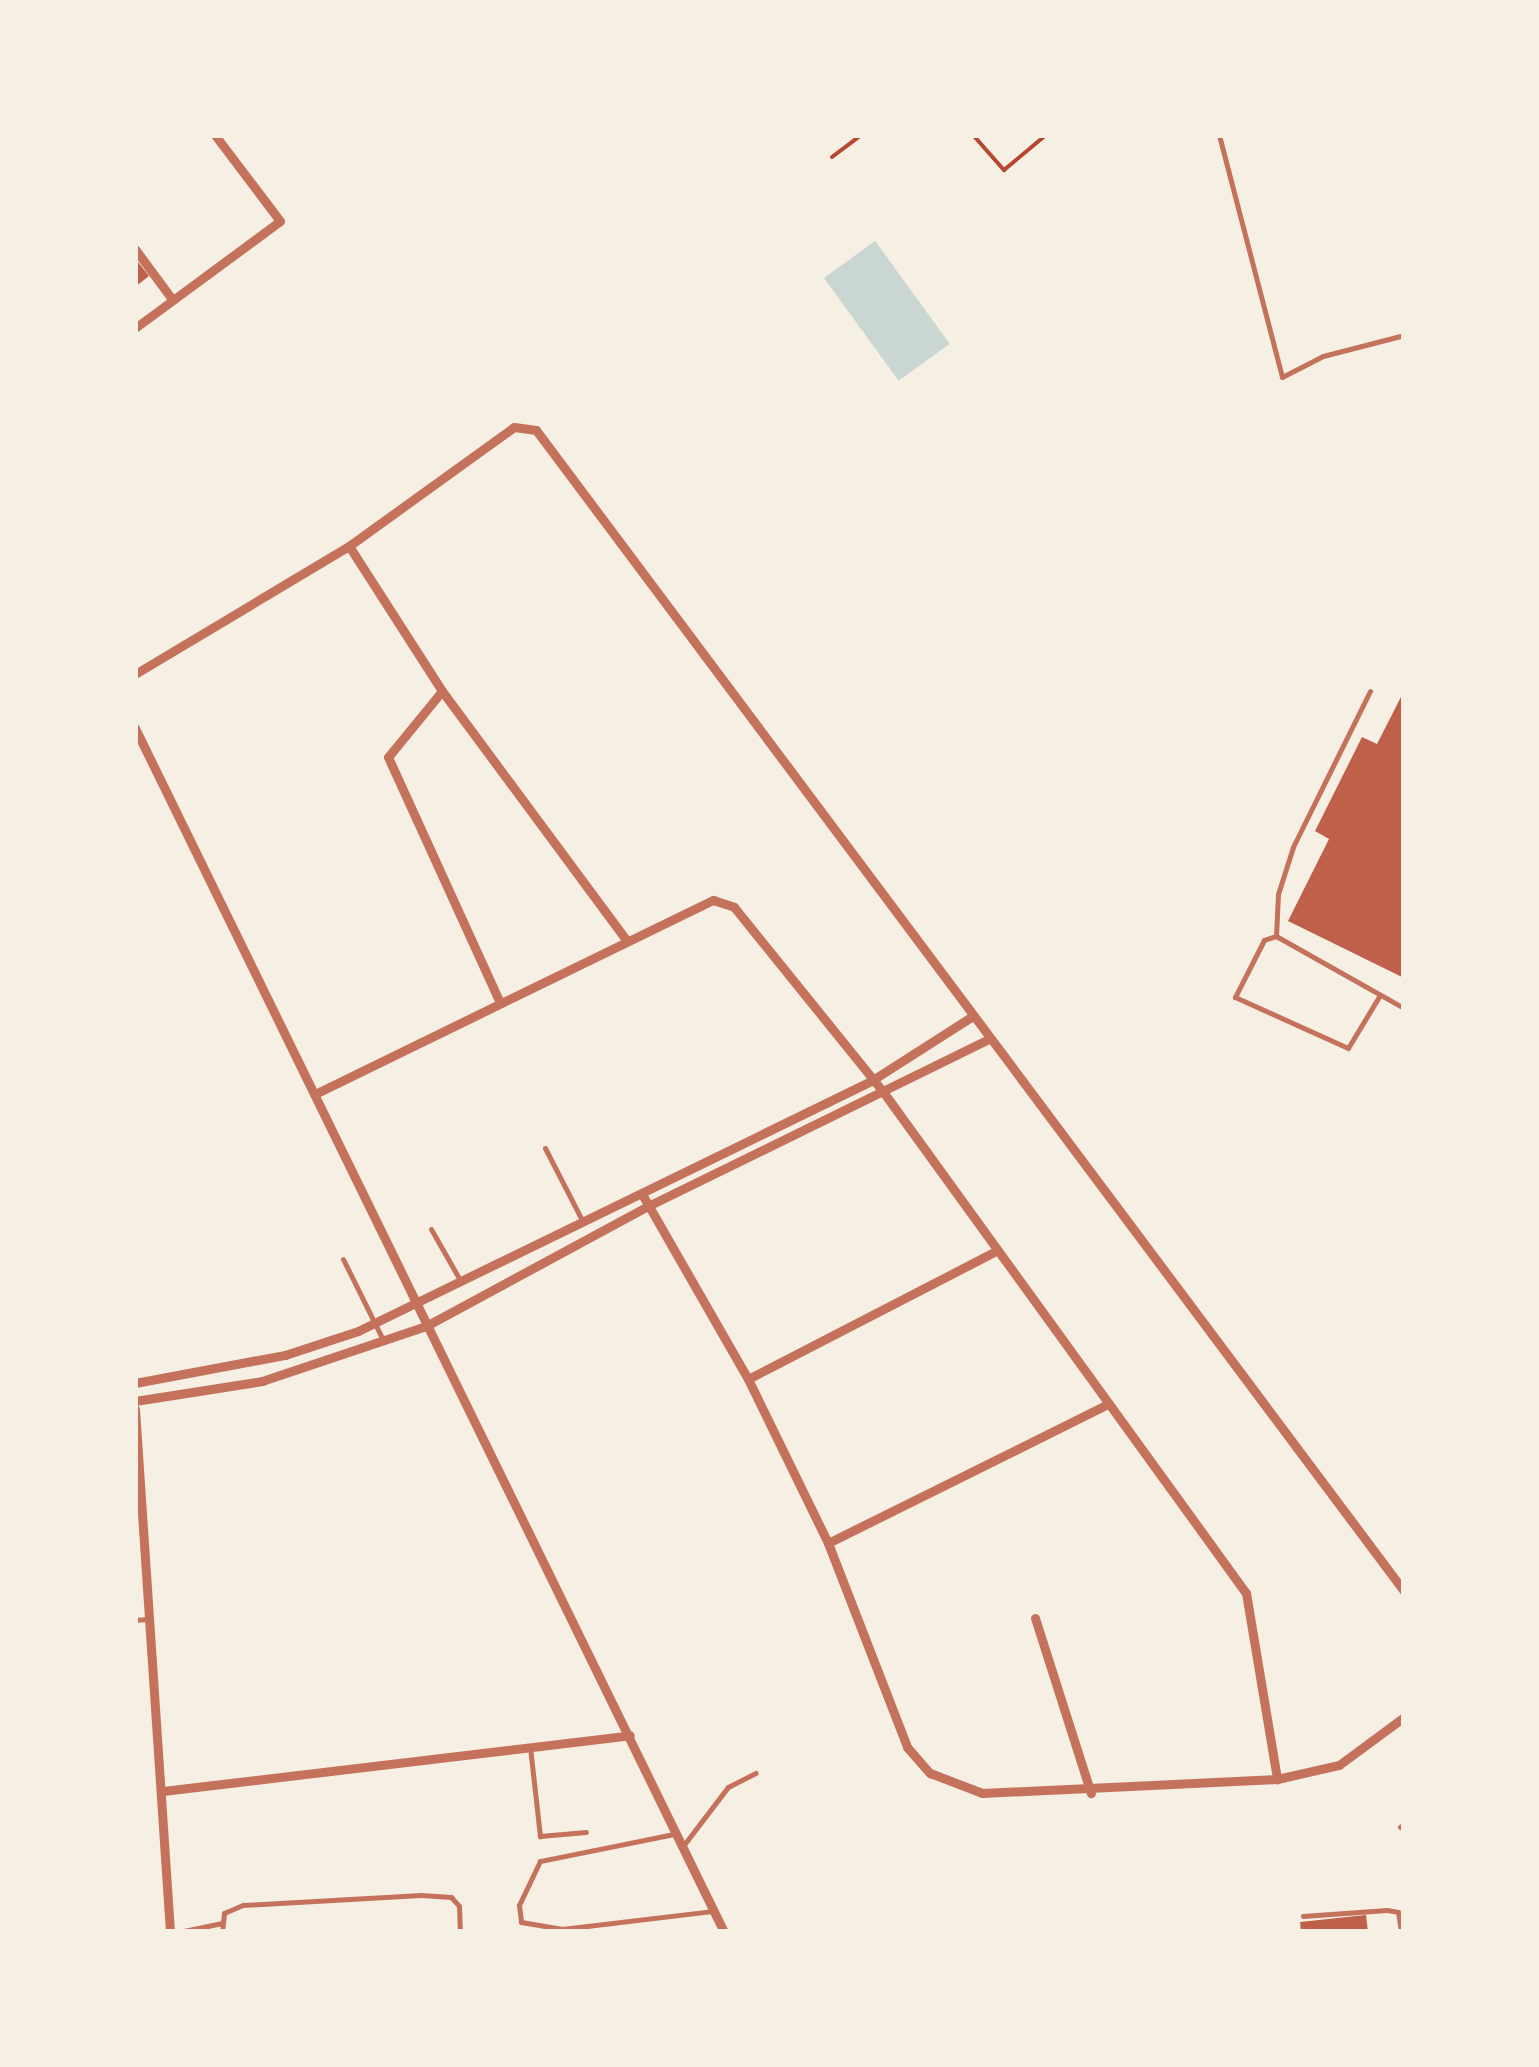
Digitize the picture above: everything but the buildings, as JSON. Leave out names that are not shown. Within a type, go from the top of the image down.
[{"type":"street","points":[[135,328],[280,221],[215,135]]},
{"type":"street","points":[[135,249],[172,299]]},
{"type":"street","points":[[135,674],[348,546],[514,427],[536,430],[971,1017],[1404,1591]]},
{"type":"street","points":[[348,546],[442,692],[627,941]]},
{"type":"street","points":[[442,692],[388,756],[500,1002]]},
{"type":"street","points":[[135,728],[724,1932]]},
{"type":"street","points":[[316,1093],[713,900],[734,907],[884,1093],[1246,1593],[1278,1779]]},
{"type":"street","points":[[135,1383],[285,1355],[374,1324],[871,1081],[971,1017]]},
{"type":"street","points":[[170,1932],[135,1405],[262,1381],[385,1343],[426,1326],[648,1206],[989,1039]]},
{"type":"street","points":[[642,1194],[748,1379],[828,1543],[906,1746],[930,1773],[982,1794],[1091,1792],[1278,1779],[1339,1765],[1404,1716]]},
{"type":"street","points":[[748,1379],[996,1251]]},
{"type":"street","points":[[828,1543],[1108,1404]]},
{"type":"street","points":[[1035,1618],[1091,1792]]},
{"type":"street","points":[[163,1791],[630,1735]]},
{"type":"lane","points":[[1218,135],[1282,376],[1323,356],[1404,335]]},
{"type":"lane","points":[[1276,936],[1278,894],[1293,847],[1370,691]]},
{"type":"lane","points":[[1380,995],[1348,1048],[1235,997],[1264,940],[1276,936],[1404,1008]]},
{"type":"lane","points":[[545,1148],[583,1223]]},
{"type":"lane","points":[[431,1228],[462,1282]]},
{"type":"lane","points":[[343,1259],[385,1343]]},
{"type":"lane","points":[[135,1620],[150,1618]]},
{"type":"lane","points":[[530,1746],[540,1836],[586,1832]]},
{"type":"lane","points":[[683,1846],[728,1787],[756,1773]]},
{"type":"lane","points":[[677,1834],[540,1862],[519,1905],[521,1922],[562,1929],[714,1911]]},
{"type":"lane","points":[[222,1932],[229,1908],[243,1905],[439,1895],[459,1906],[460,1932]]},
{"type":"lane","points":[[1303,1916],[1386,1910],[1398,1912],[1400,1932]]},
{"type":"lane","points":[[179,1932],[222,1923]]},
{"type":"path","points":[[832,157],[861,135]]},
{"type":"path","points":[[973,135],[1004,170],[1046,135]]},
{"type":"shaded area","points":[[875,241],[950,344],[899,381],[824,278]]}]
